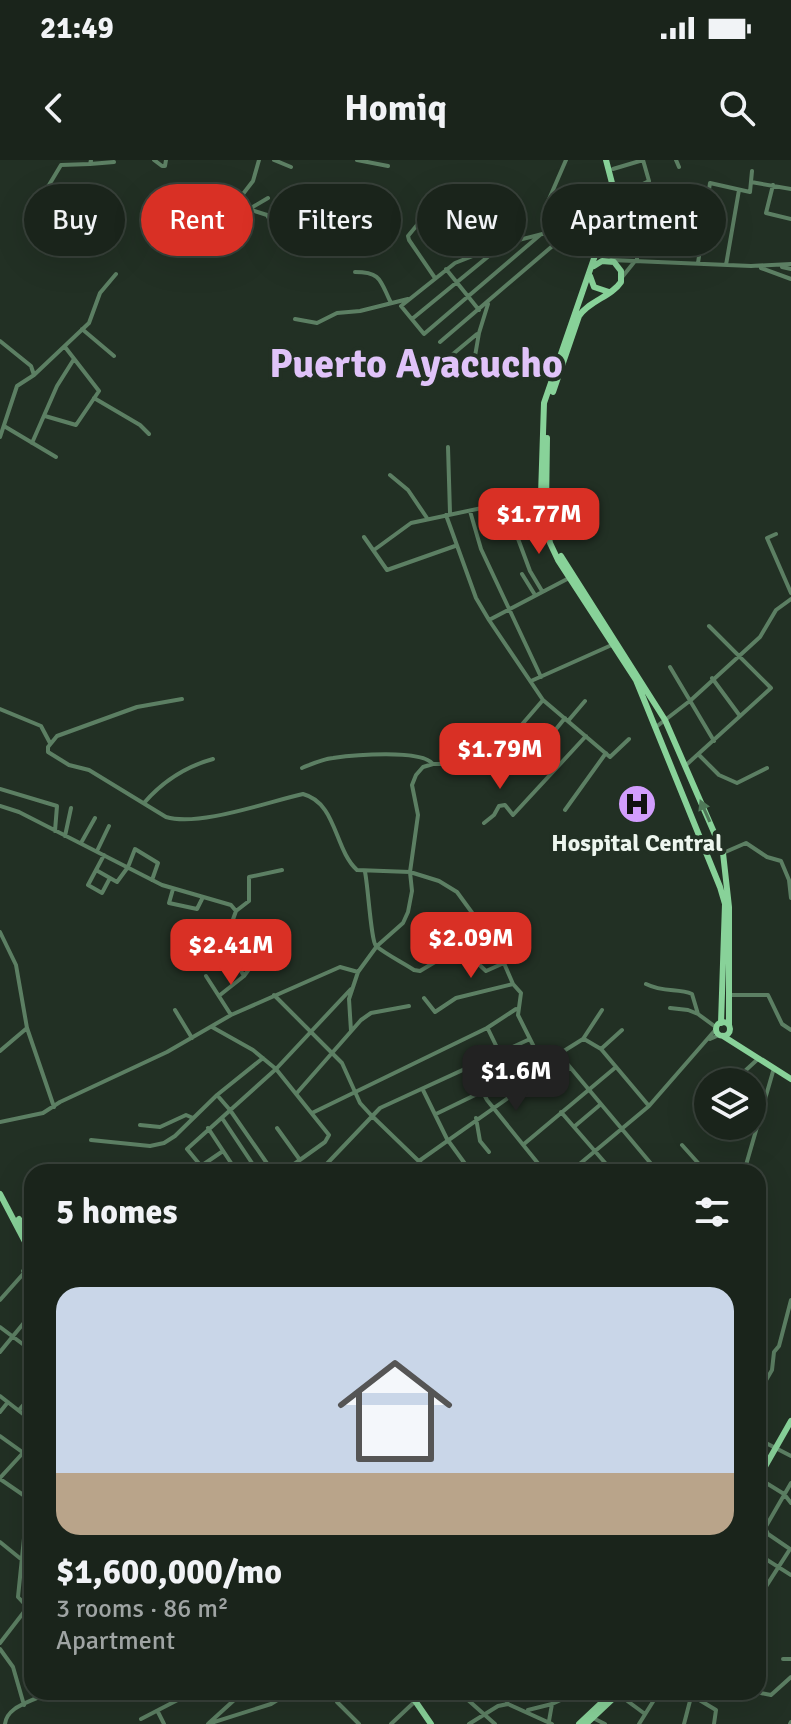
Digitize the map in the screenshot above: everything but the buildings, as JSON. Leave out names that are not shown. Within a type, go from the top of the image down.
[{"type":"main road","points":[[608,160],[613,169],[615,184]]},
{"type":"main road","points":[[608,160],[612,184]]},
{"type":"main road","points":[[595,256],[544,403],[543,495],[550,543],[636,680],[725,904],[723,1029],[737,1043],[791,1079]]},
{"type":"main road","points":[[543,495],[548,404],[579,316],[585,307],[618,287],[622,276],[618,266],[606,256]]},
{"type":"main road","points":[[608,260],[596,263],[590,273],[594,287],[609,292]]},
{"type":"main road","points":[[614,644],[665,720],[723,853],[729,907],[729,995],[723,1029]]},
{"type":"main road","points":[[702,842],[715,835]]},
{"type":"main road","points":[[0,1187],[24,1227]]},
{"type":"main road","points":[[0,1194],[24,1240]]},
{"type":"main road","points":[[766,1463],[791,1418]]},
{"type":"main road","points":[[579,1724],[605,1700]]},
{"type":"main road","points":[[586,1724],[607,1700]]},
{"type":"main road","points":[[414,1702],[430,1724]]},
{"type":"street","points":[[154,160],[165,166],[166,160]]},
{"type":"street","points":[[251,184],[259,160]]},
{"type":"street","points":[[274,160],[291,167]]},
{"type":"street","points":[[357,160],[388,166]]},
{"type":"street","points":[[556,184],[566,160]]},
{"type":"street","points":[[613,169],[643,160],[649,181],[643,184]]},
{"type":"street","points":[[676,160],[679,167]]},
{"type":"street","points":[[50,184],[61,165],[114,162]]},
{"type":"street","points":[[726,187],[750,192],[752,171]]},
{"type":"street","points":[[751,182],[791,189]]},
{"type":"street","points":[[773,185],[766,213],[791,219]]},
{"type":"street","points":[[726,265],[739,190]]},
{"type":"street","points":[[253,206],[268,198]]},
{"type":"street","points":[[417,225],[408,236],[417,252]]},
{"type":"street","points":[[526,238],[540,235]]},
{"type":"street","points":[[473,256],[446,269],[401,306],[424,334],[540,235]]},
{"type":"street","points":[[440,342],[542,255]]},
{"type":"street","points":[[420,256],[435,278]]},
{"type":"street","points":[[412,320],[489,256]]},
{"type":"street","points":[[622,276],[637,256]]},
{"type":"street","points":[[698,263],[699,256]]},
{"type":"street","points":[[608,260],[791,267]]},
{"type":"street","points":[[751,266],[791,279]]},
{"type":"street","points":[[446,269],[479,310]]},
{"type":"street","points":[[355,272],[378,275],[391,303]]},
{"type":"street","points":[[0,437],[17,386],[34,375],[89,323],[100,293],[116,274]]},
{"type":"street","points":[[295,319],[317,323],[337,313],[360,311],[410,298]]},
{"type":"street","points":[[461,369],[475,356],[489,301]]},
{"type":"street","points":[[82,329],[114,356]]},
{"type":"street","points":[[447,359],[479,333]]},
{"type":"street","points":[[0,341],[31,366],[34,375]]},
{"type":"street","points":[[45,416],[76,425],[99,391],[65,347]]},
{"type":"street","points":[[32,443],[57,386],[74,359]]},
{"type":"street","points":[[94,398],[140,425],[149,434]]},
{"type":"street","points":[[0,411],[8,412]]},
{"type":"street","points":[[4,426],[56,457]]},
{"type":"street","points":[[448,447],[448,514],[456,546],[476,598],[489,620],[543,700],[610,757],[629,739]]},
{"type":"street","points":[[390,475],[408,490],[427,519]]},
{"type":"street","points":[[374,550],[411,523],[543,495]]},
{"type":"street","points":[[470,511],[481,549],[541,677]]},
{"type":"street","points":[[514,528],[530,571],[542,591]]},
{"type":"street","points":[[776,534],[767,538],[791,593]]},
{"type":"street","points":[[364,537],[387,570],[456,546]]},
{"type":"street","points":[[522,574],[535,595]]},
{"type":"street","points":[[489,620],[571,576]]},
{"type":"street","points":[[656,727],[691,700],[760,637],[776,610],[791,599]]},
{"type":"street","points":[[685,766],[771,688],[709,626]]},
{"type":"street","points":[[531,681],[614,644]]},
{"type":"street","points":[[670,667],[714,741]]},
{"type":"street","points":[[712,678],[740,716]]},
{"type":"street","points":[[182,699],[137,707],[57,736],[50,743],[48,752],[89,770],[166,817],[187,821],[303,794],[313,797],[327,812],[346,860],[357,870],[410,872],[439,881],[457,892],[497,947],[513,984],[521,993],[517,1009],[542,1063]]},
{"type":"street","points":[[351,1031],[349,999],[358,972],[377,946],[403,923],[408,912],[418,815],[412,785],[423,767],[453,764],[469,758],[498,731],[512,736],[543,700]]},
{"type":"street","points":[[536,754],[585,701]]},
{"type":"street","points":[[0,709],[41,726],[50,743]]},
{"type":"street","points":[[484,823],[499,806],[505,805],[513,815],[586,736]]},
{"type":"street","points":[[565,810],[606,753]]},
{"type":"street","points":[[302,768],[330,758],[407,755],[428,758],[433,764]]},
{"type":"street","points":[[699,755],[719,775],[737,783],[767,768]]},
{"type":"street","points":[[144,803],[158,786],[191,765],[213,759]]},
{"type":"street","points":[[0,789],[57,806],[55,831]]},
{"type":"street","points":[[0,806],[19,812],[152,880],[202,899],[231,905],[236,911]]},
{"type":"street","points":[[65,836],[71,808]]},
{"type":"street","points":[[81,843],[95,818]]},
{"type":"street","points":[[97,851],[109,826]]},
{"type":"street","points":[[723,853],[746,843],[767,857],[781,861],[789,880],[791,898]]},
{"type":"street","points":[[96,870],[117,882],[128,867],[135,849],[158,863],[152,880]]},
{"type":"street","points":[[104,854],[88,885],[102,893],[110,878]]},
{"type":"street","points":[[244,976],[232,956],[235,939],[231,925],[236,911],[249,901],[249,877],[282,870]]},
{"type":"street","points":[[365,872],[371,902],[372,940],[377,946],[420,971],[460,947],[486,971],[504,963]]},
{"type":"street","points":[[173,888],[169,903],[197,909],[202,899]]},
{"type":"street","points":[[0,932],[16,965],[27,1028],[54,1107]]},
{"type":"street","points":[[220,995],[244,976],[265,948]]},
{"type":"street","points":[[0,1122],[36,1116],[192,1038],[231,1015],[340,967],[358,972]]},
{"type":"street","points":[[206,976],[231,1015]]},
{"type":"street","points":[[424,998],[435,1012],[456,998],[513,984]]},
{"type":"street","points":[[646,984],[659,991],[692,994],[698,1014]]},
{"type":"street","points":[[199,1164],[187,1149],[276,1069],[352,988]]},
{"type":"street","points":[[274,995],[342,1063],[355,1093],[371,1115],[421,1164]]},
{"type":"street","points":[[729,995],[768,995],[782,1024],[791,1030]]},
{"type":"street","points":[[296,1094],[351,1031],[371,1013],[409,1006]]},
{"type":"street","points":[[580,1164],[649,1106],[708,1040],[723,1029],[688,1010],[670,1008]]},
{"type":"street","points":[[312,1113],[487,1028],[517,1009]]},
{"type":"street","points":[[175,1010],[192,1038]]},
{"type":"street","points":[[436,1114],[542,1063],[583,1039],[602,1010]]},
{"type":"street","points":[[212,1027],[276,1069],[329,1139],[294,1164]]},
{"type":"street","points":[[0,1051],[27,1028]]},
{"type":"street","points":[[487,1028],[518,1091]]},
{"type":"street","points":[[601,1049],[622,1030]]},
{"type":"street","points":[[326,1164],[380,1108],[530,1039]]},
{"type":"street","points":[[583,1039],[601,1049],[649,1106]]},
{"type":"street","points":[[559,1054],[650,1164]]},
{"type":"street","points":[[91,1140],[150,1146],[164,1143],[263,1058]]},
{"type":"street","points":[[748,1068],[759,1058]]},
{"type":"street","points":[[469,1066],[494,1109],[539,1164]]},
{"type":"street","points":[[524,1144],[616,1067]]},
{"type":"street","points":[[419,1161],[518,1091],[570,1068]]},
{"type":"street","points":[[766,1097],[774,1068]]},
{"type":"street","points":[[423,1090],[447,1139],[465,1164]]},
{"type":"street","points":[[217,1095],[267,1164]]},
{"type":"street","points":[[575,1127],[601,1104]]},
{"type":"street","points":[[561,1112],[606,1164]]},
{"type":"street","points":[[140,1125],[160,1127],[186,1115],[193,1118]]},
{"type":"street","points":[[222,1118],[253,1164]]},
{"type":"street","points":[[476,1118],[480,1141],[489,1152]]},
{"type":"street","points":[[208,1128],[232,1164]]},
{"type":"street","points":[[277,1128],[301,1164]]},
{"type":"street","points":[[746,1164],[753,1140]]},
{"type":"street","points":[[682,1145],[699,1164]]},
{"type":"street","points":[[204,1164],[223,1151]]},
{"type":"street","points":[[0,1300],[23,1271]]},
{"type":"street","points":[[766,1380],[772,1370],[774,1352],[779,1346],[791,1300]]},
{"type":"street","points":[[0,1352],[24,1322]]},
{"type":"street","points":[[0,1327],[24,1345]]},
{"type":"street","points":[[0,1396],[24,1414]]},
{"type":"street","points":[[0,1412],[8,1402]]},
{"type":"street","points":[[19,1410],[24,1404]]},
{"type":"street","points":[[0,1436],[23,1452],[0,1478],[24,1496]]},
{"type":"street","points":[[766,1443],[791,1456]]},
{"type":"street","points":[[766,1482],[784,1494],[791,1503]]},
{"type":"street","points":[[766,1526],[791,1483]]},
{"type":"street","points":[[766,1530],[791,1548],[766,1587]]},
{"type":"street","points":[[0,1542],[24,1560]]},
{"type":"street","points":[[24,1543],[18,1597],[24,1604]]},
{"type":"street","points":[[766,1559],[791,1575]]},
{"type":"street","points":[[24,1617],[0,1646],[13,1667],[24,1705]]},
{"type":"street","points":[[783,1659],[791,1659]]},
{"type":"street","points":[[766,1694],[771,1695],[791,1677]]},
{"type":"street","points":[[7,1713],[33,1700]]},
{"type":"street","points":[[141,1719],[179,1700]]},
{"type":"street","points":[[208,1724],[234,1700]]},
{"type":"street","points":[[208,1724],[277,1700]]},
{"type":"street","points":[[336,1700],[359,1724]]},
{"type":"street","points":[[467,1700],[495,1724]]},
{"type":"street","points":[[506,1700],[508,1704]]},
{"type":"street","points":[[525,1710],[561,1700]]},
{"type":"street","points":[[623,1700],[645,1714]]},
{"type":"street","points":[[639,1724],[654,1700]]},
{"type":"street","points":[[684,1724],[688,1700]]},
{"type":"street","points":[[699,1700],[716,1710],[714,1724]]},
{"type":"street","points":[[391,1724],[414,1702]]},
{"type":"street","points":[[469,1724],[498,1706],[508,1704],[550,1722],[552,1704]]},
{"type":"street","points":[[0,1709],[7,1713]]},
{"type":"street","points":[[158,1712],[164,1724]]},
{"type":"street","points":[[5,1724],[7,1713]]},
{"type":"street","points":[[593,1718],[605,1724]]},
{"type":"place","name":"Hospital Central","points":[[637,804]]},
{"type":"district","name":"Puerto Ayacucho","points":[[416,364]]}]
